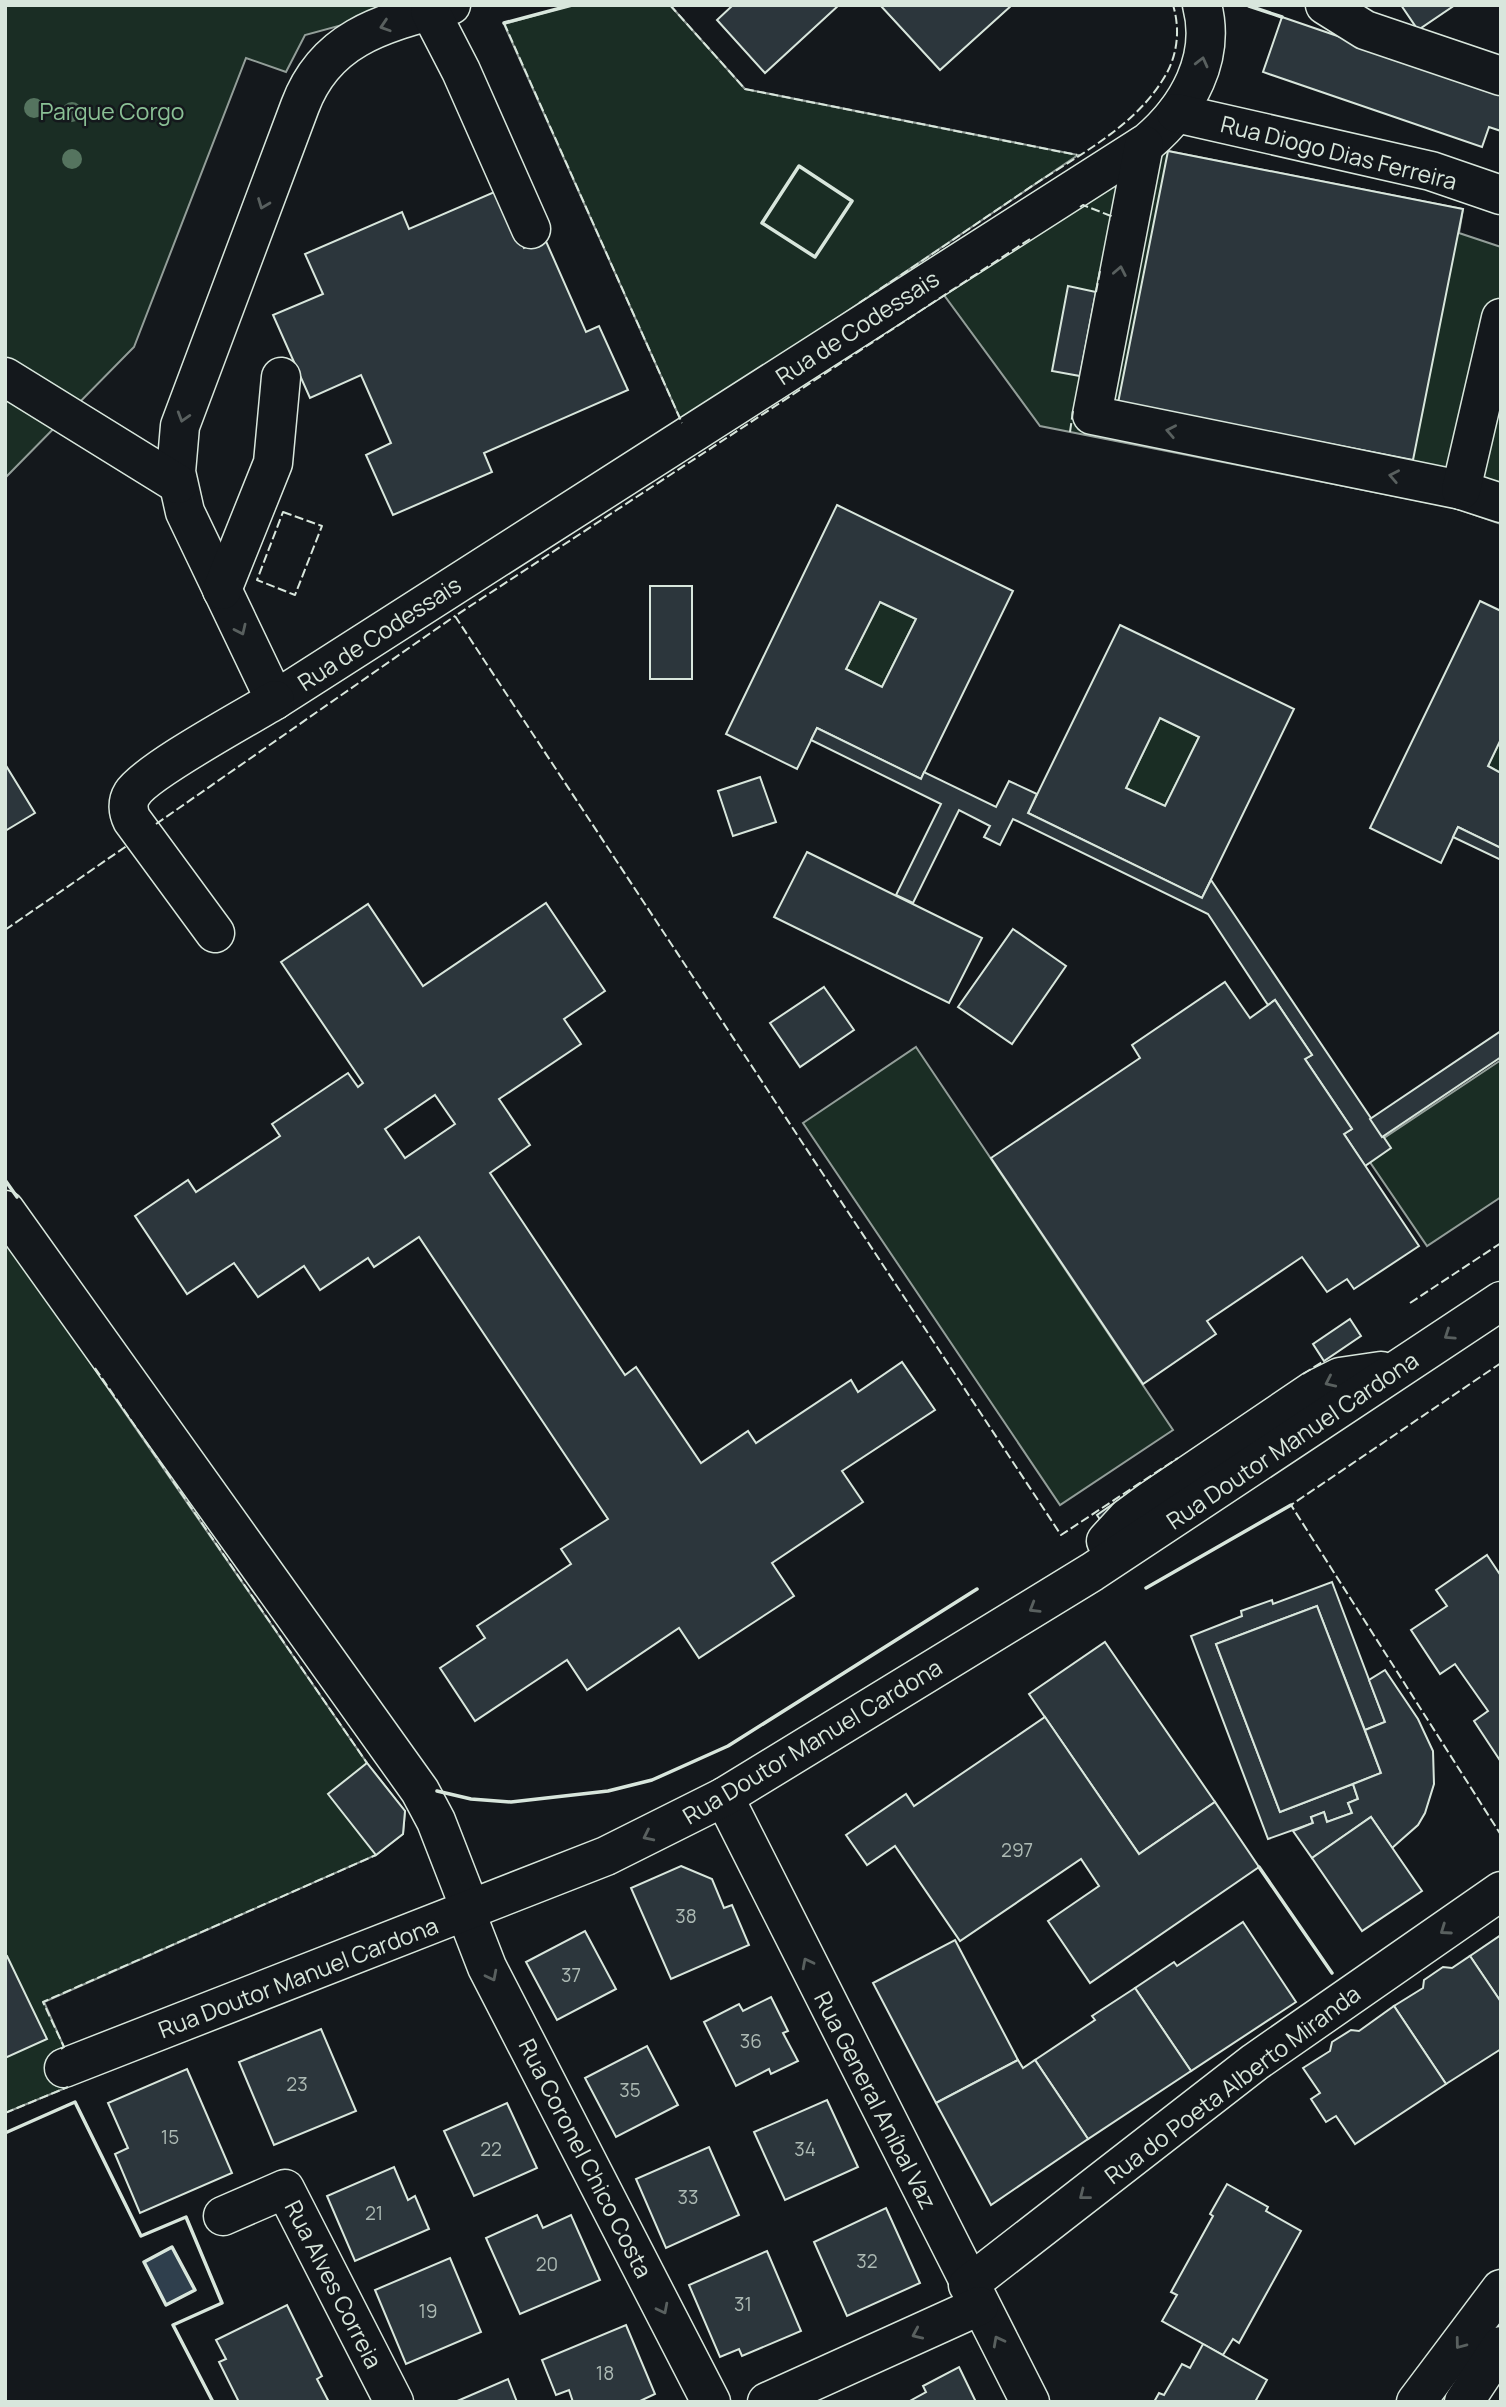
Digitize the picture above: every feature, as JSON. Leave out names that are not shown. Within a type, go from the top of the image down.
[{"type":"street","name":"Rua de Codessais","points":[[440,8],[352,40],[325,61],[310,83],[186,408],[176,449],[178,484],[185,512],[275,700],[1144,145],[1176,113],[1202,66],[1206,34],[1202,5]]},
{"type":"street","points":[[1325,5],[1365,30],[1501,76]]},
{"type":"street","points":[[440,8],[461,71],[531,229]]},
{"type":"street","name":"Rua Diogo Dias Ferreira","points":[[1176,113],[1432,171],[1501,195]]},
{"type":"street","points":[[1144,145],[1092,415],[1461,490],[1501,503]]},
{"type":"street","points":[[1461,490],[1501,318]]},
{"type":"street","points":[[5,377],[178,484]]},
{"type":"street","points":[[222,590],[272,463],[281,377]]},
{"type":"street","points":[[215,933],[132,820],[130,801],[133,793],[152,776],[275,700]]},
{"type":"street","name":"Rua Coronel Chico Costa","points":[[5,1210],[420,1791],[436,1821],[487,1967],[710,2402]]},
{"type":"street","name":"Rua Doutor Manuel Cardona","points":[[64,2067],[468,1912],[606,1856],[724,1797],[1092,1572],[1501,1301]]},
{"type":"street","name":"Rua General Aníbal Vaz","points":[[724,1797],[974,2296],[1030,2402]]},
{"type":"street","name":"Rua do Poeta Alberto Miranda","points":[[767,2402],[974,2296],[1268,2052],[1501,1891]]},
{"type":"street","name":"Rua Alves Correia","points":[[223,2216],[285,2189],[394,2402]]},
{"type":"street","points":[[1416,2402],[1501,2289]]},
{"type":"street","points":[[1464,2402],[1501,2346]]},
{"type":"green space","name":"Parque Corgo","points":[[5,5],[416,5],[305,35],[286,72],[246,58],[134,347],[5,478]]},
{"type":"green space","points":[[572,5],[670,5],[745,89],[1078,155],[682,423],[504,24]]},
{"type":"green space","points":[[1168,151],[1463,209],[1459,233],[1501,247],[1501,524],[1455,508],[1040,426],[944,295]]},
{"type":"green space","points":[[880,602],[916,619],[882,687],[846,669]]},
{"type":"green space","points":[[1160,718],[1199,737],[1165,806],[1126,788]]},
{"type":"green space","points":[[1501,739],[1501,773],[1488,766]]},
{"type":"green space","points":[[916,1047],[1173,1430],[1060,1505],[803,1123]]},
{"type":"green space","points":[[1501,1060],[1501,1197],[1427,1246],[1363,1152]]},
{"type":"green space","points":[[5,1239],[367,1763],[405,1811],[403,1834],[376,1855],[44,2002],[64,2047],[53,2052],[68,2087],[5,2113]]},
{"type":"water","points":[[172,2247],[195,2290],[166,2305],[144,2262]]},
{"type":"building","points":[[733,5],[839,5],[765,73],[717,20]]},
{"type":"building","points":[[880,5],[1012,5],[940,70]]},
{"type":"building","points":[[1401,5],[1455,5],[1418,30]]},
{"type":"building","points":[[1282,17],[1501,92],[1501,131],[1489,127],[1482,147],[1263,72]]},
{"type":"building","points":[[1168,151],[1463,209],[1413,460],[1118,403]]},
{"type":"building","points":[[499,190],[524,248],[545,239],[586,332],[599,326],[628,390],[484,453],[492,472],[393,515],[366,455],[391,443],[361,375],[310,398],[273,315],[323,294],[305,254],[402,212],[409,229]]},
{"type":"building","points":[[1068,286],[1096,292],[1080,376],[1052,371]]},
{"type":"building","points":[[837,505],[1013,591],[921,779],[817,728],[797,769],[726,734]],"holes":[[[880,602],[916,619],[882,687],[846,669]]]},
{"type":"building","points":[[650,586],[692,586],[692,679],[650,679]]},
{"type":"building","points":[[1480,601],[1501,611],[1501,739],[1488,766],[1501,773],[1501,848],[1458,827],[1441,863],[1370,828]]},
{"type":"building","points":[[1120,625],[1294,709],[1202,898],[1028,813]],"holes":[[[1160,718],[1199,737],[1165,806],[1126,788]]]},
{"type":"building","points":[[817,728],[921,779],[924,772],[996,807],[1009,781],[1037,794],[1028,813],[1202,898],[1211,880],[1391,1148],[1365,1166],[1344,1134],[1352,1129],[1305,1059],[1312,1055],[1275,1000],[1268,1005],[1208,914],[1013,819],[1000,845],[984,837],[990,826],[959,810],[913,903],[896,895],[941,804],[811,740]]},
{"type":"building","points":[[5,764],[35,813],[5,831]]},
{"type":"building","points":[[760,777],[776,822],[733,836],[718,791]]},
{"type":"building","points":[[1458,827],[1501,848],[1501,860],[1453,837]]},
{"type":"building","points":[[807,852],[982,938],[949,1003],[774,917]]},
{"type":"building","points":[[546,903],[605,991],[564,1019],[581,1044],[499,1099],[530,1145],[490,1173],[625,1375],[636,1367],[701,1463],[748,1431],[756,1443],[851,1380],[858,1392],[902,1362],[935,1410],[842,1471],[863,1502],[772,1563],[794,1596],[699,1658],[679,1628],[587,1690],[567,1660],[475,1721],[440,1668],[485,1638],[477,1626],[571,1564],[561,1549],[608,1519],[419,1237],[374,1267],[368,1258],[320,1290],[304,1266],[258,1297],[234,1263],[187,1294],[135,1216],[188,1180],[196,1192],[280,1136],[272,1124],[348,1073],[358,1087],[363,1083],[281,962],[368,904],[423,986]],"holes":[[[435,1095],[455,1124],[405,1158],[385,1129]]]},
{"type":"building","points":[[1013,929],[1066,966],[1012,1044],[958,1007]]},
{"type":"building","points":[[1225,982],[1250,1018],[1275,1000],[1312,1055],[1305,1059],[1352,1129],[1344,1134],[1419,1246],[1354,1289],[1347,1279],[1327,1292],[1302,1257],[1207,1321],[1216,1334],[1143,1384],[991,1158],[1140,1058],[1132,1045]]},
{"type":"building","points":[[824,987],[854,1030],[800,1067],[770,1023]]},
{"type":"building","points":[[1501,1031],[1501,1057],[1382,1137],[1370,1119]]},
{"type":"building","points":[[1350,1319],[1361,1336],[1324,1361],[1313,1344]]},
{"type":"building","points":[[1143,1483],[1101,1521],[1097,1515]]},
{"type":"building","points":[[1487,1555],[1501,1576],[1501,1762],[1474,1721],[1488,1711],[1455,1664],[1440,1674],[1411,1630],[1447,1606],[1436,1590]]},
{"type":"building","points":[[1332,1582],[1385,1722],[1365,1730],[1317,1606],[1216,1644],[1280,1812],[1353,1784],[1358,1799],[1348,1803],[1352,1813],[1327,1822],[1324,1812],[1311,1817],[1313,1823],[1268,1839],[1191,1636],[1242,1616],[1241,1611],[1272,1600],[1273,1604]]},
{"type":"building","points":[[1317,1606],[1381,1773],[1280,1812],[1216,1644]]},
{"type":"building","points":[[1105,1642],[1215,1802],[1139,1854],[1029,1694]]},
{"type":"building","points":[[1385,1670],[1418,1719],[1433,1751],[1434,1784],[1425,1813],[1418,1825],[1392,1848],[1371,1817],[1312,1858],[1293,1831],[1313,1823],[1311,1817],[1324,1812],[1327,1822],[1352,1813],[1348,1803],[1358,1799],[1353,1784],[1381,1773],[1365,1730],[1385,1722],[1369,1680]]},
{"type":"building","points":[[1045,1717],[1139,1854],[1215,1802],[1259,1867],[1090,1983],[1048,1921],[1099,1886],[1081,1859],[960,1941],[895,1846],[867,1865],[846,1835],[906,1794],[914,1806]]},
{"type":"building","points":[[367,1763],[405,1811],[403,1834],[376,1855],[328,1794]]},
{"type":"building","points":[[1371,1817],[1422,1891],[1362,1931],[1312,1858]]},
{"type":"building","points":[[681,1866],[712,1879],[724,1908],[732,1905],[749,1945],[671,1979],[631,1888]]},
{"type":"building","points":[[1243,1922],[1296,2002],[1191,2071],[1135,1988],[1174,1962],[1177,1966]]},
{"type":"building","points":[[585,1931],[616,1989],[557,2020],[526,1962]]},
{"type":"building","points":[[1501,1935],[1501,2002],[1470,1956]]},
{"type":"building","points":[[955,1940],[1018,2060],[936,2103],[873,1983]]},
{"type":"building","points":[[7,1956],[47,2039],[5,2058],[5,1957]]},
{"type":"building","points":[[1470,1956],[1501,2002],[1501,2049],[1446,2084],[1394,2006],[1423,1988],[1424,1980],[1443,1967],[1452,1968]]},
{"type":"building","points":[[1135,1988],[1191,2071],[1088,2139],[1035,2060],[1095,2020],[1092,2016]]},
{"type":"building","points":[[771,1997],[788,2031],[783,2033],[798,2061],[771,2074],[769,2069],[736,2086],[704,2022],[739,2004],[743,2011]]},
{"type":"building","points":[[1394,2006],[1446,2084],[1355,2144],[1336,2116],[1326,2122],[1311,2099],[1320,2093],[1303,2068],[1330,2051],[1332,2042],[1351,2030],[1359,2031]]},
{"type":"building","points":[[321,2029],[356,2111],[274,2145],[239,2062]]},
{"type":"building","points":[[647,2046],[678,2105],[616,2137],[585,2078]]},
{"type":"building","points":[[1018,2060],[1023,2068],[1035,2060],[1088,2139],[991,2205],[936,2103]]},
{"type":"building","points":[[187,2069],[232,2173],[140,2213],[115,2154],[128,2148],[108,2103]]},
{"type":"building","points":[[827,2100],[858,2167],[785,2200],[754,2132]]},
{"type":"building","points":[[507,2103],[537,2168],[474,2196],[444,2131]]},
{"type":"building","points":[[709,2147],[739,2215],[666,2248],[636,2179]]},
{"type":"building","points":[[394,2167],[408,2200],[415,2196],[429,2229],[355,2261],[327,2196]]},
{"type":"building","points":[[1227,2184],[1268,2207],[1266,2211],[1301,2231],[1239,2343],[1233,2339],[1223,2355],[1162,2321],[1177,2295],[1171,2292],[1213,2216],[1210,2214]]},
{"type":"building","points":[[886,2208],[920,2283],[847,2316],[814,2242]]},
{"type":"building","points":[[537,2215],[543,2228],[571,2215],[600,2280],[520,2314],[486,2238]]},
{"type":"building","points":[[767,2251],[801,2331],[742,2356],[739,2349],[720,2357],[689,2285]]},
{"type":"building","points":[[450,2258],[481,2332],[406,2364],[375,2290]]},
{"type":"building","points":[[287,2305],[322,2376],[317,2379],[329,2402],[239,2402],[219,2362],[226,2359],[216,2340]]},
{"type":"building","points":[[626,2325],[655,2394],[638,2402],[573,2402],[569,2390],[556,2395],[542,2360]]},
{"type":"building","points":[[1203,2344],[1267,2380],[1255,2402],[1154,2402],[1159,2393],[1164,2395],[1182,2364],[1190,2368]]},
{"type":"building","points":[[959,2367],[976,2402],[908,2402],[926,2392],[923,2386]]},
{"type":"building","points":[[508,2379],[517,2402],[455,2402]]},
{"type":"fence","points":[[670,5],[745,89],[1077,155]]},
{"type":"fence","points":[[859,303],[1087,151],[1136,112],[1162,81],[1171,64],[1177,35],[1173,5]]},
{"type":"fence","points":[[504,23],[682,423]]},
{"type":"fence","points":[[1080,207],[1083,205],[1111,216],[1110,220]]},
{"type":"fence","points":[[1030,239],[455,616],[1061,1535],[1178,1458]]},
{"type":"fence","points":[[1096,292],[1100,271]]},
{"type":"fence","points":[[1070,432],[1073,411]]},
{"type":"fence","points":[[283,512],[322,526],[295,595],[257,580],[283,512]]},
{"type":"fence","points":[[156,824],[455,616]]},
{"type":"fence","points":[[5,930],[128,845]]},
{"type":"fence","points":[[1410,1303],[1501,1243]]},
{"type":"fence","points":[[1303,1374],[1324,1361]]},
{"type":"fence","points":[[1501,1363],[1291,1505],[1501,1835]]},
{"type":"fence","points":[[95,1368],[367,1763]]},
{"type":"fence","points":[[61,2049],[64,2047],[43,2002],[376,1855]]},
{"type":"fence","points":[[5,2113],[68,2087]]},
{"type":"wall","points":[[504,23],[572,5]]},
{"type":"wall","points":[[1249,6],[1282,17]]},
{"type":"wall","points":[[799,166],[852,201],[815,257],[762,223],[799,166]]},
{"type":"wall","points":[[5,1180],[17,1197]]},
{"type":"wall","points":[[1146,1588],[1291,1505]]},
{"type":"wall","points":[[437,1791],[471,1799],[511,1802],[608,1791],[652,1780],[728,1746],[977,1589]]},
{"type":"wall","points":[[1259,1867],[1332,1973]]},
{"type":"wall","points":[[5,2133],[75,2102],[141,2236],[186,2217],[222,2303],[173,2325],[213,2402]]},
{"type":"wall","points":[[172,2247],[195,2290],[166,2305],[144,2262],[172,2247]]}]
